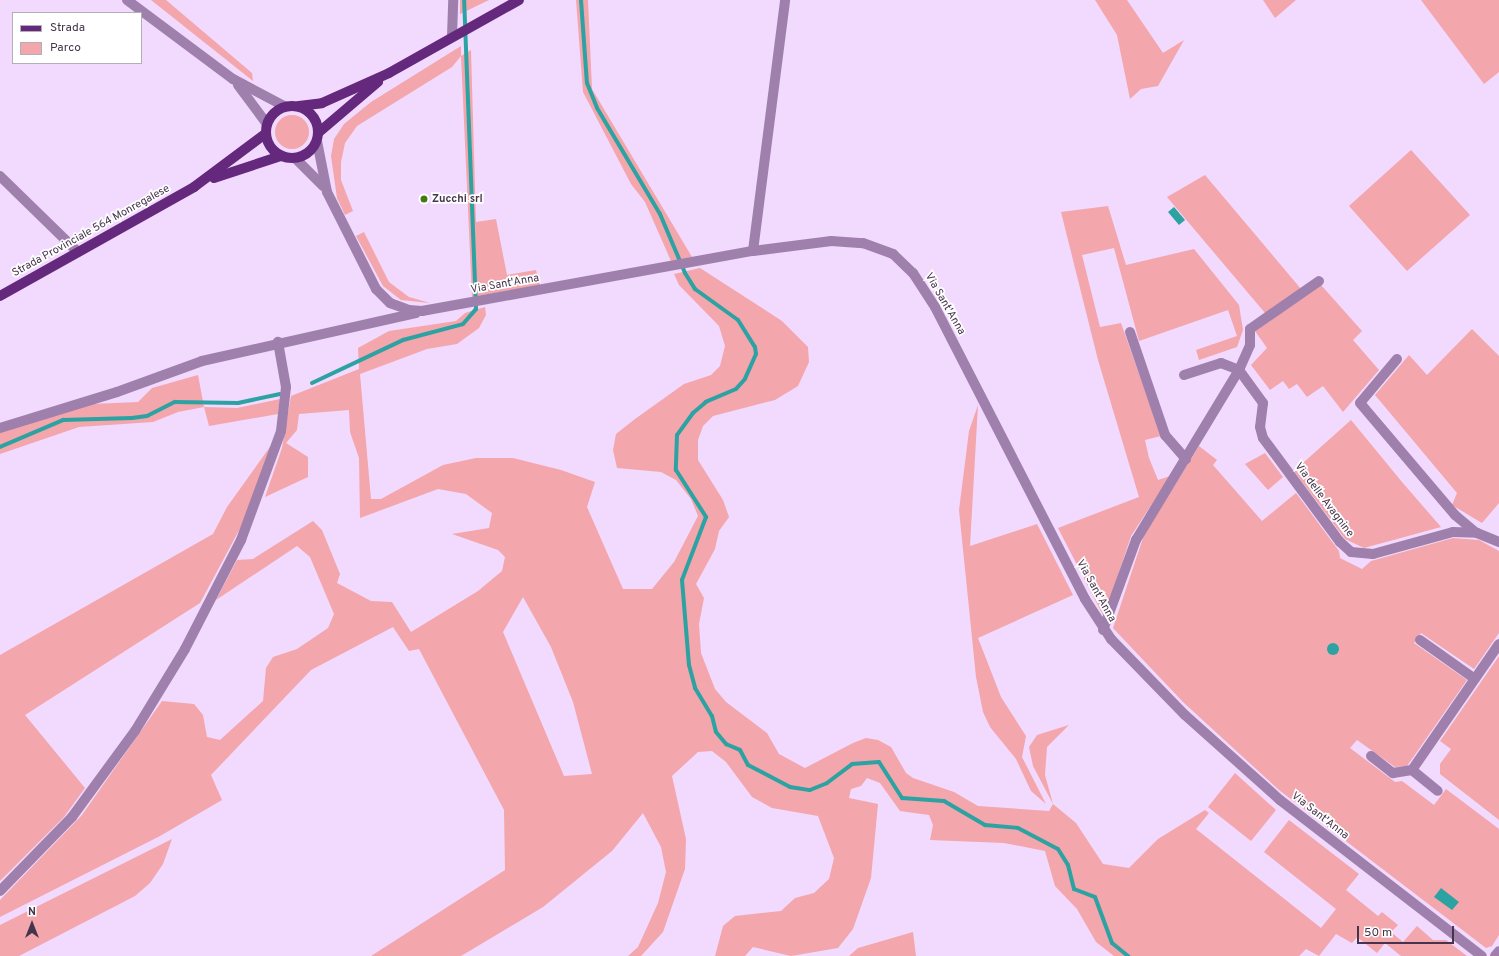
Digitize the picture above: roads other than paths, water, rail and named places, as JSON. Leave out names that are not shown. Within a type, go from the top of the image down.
[{"type":"main road","points":[[284,106],[322,103],[389,73],[456,34],[519,0]]},
{"type":"main road","points":[[295,158],[308,152],[317,137],[389,73]]},
{"type":"main road","name":"Strada Provinciale 564 Monregalese","points":[[194,187],[266,129],[277,110],[284,106]]},
{"type":"main road","points":[[299,106],[313,116],[317,137]]},
{"type":"main road","points":[[266,129],[270,147],[281,156]]},
{"type":"main road","name":"Strada Provinciale 564 Monregalese","points":[[0,296],[194,187],[247,165],[281,156],[295,158]]},
{"type":"street","points":[[127,0],[233,79],[284,106]]},
{"type":"street","points":[[454,0],[456,34]]},
{"type":"street","points":[[753,251],[785,0]]},
{"type":"street","points":[[233,79],[266,129]]},
{"type":"street","name":"Via Sant'Anna","points":[[317,137],[328,192],[376,289],[396,306],[422,311],[753,251],[830,242],[863,243],[893,254],[913,273],[948,331],[1103,630],[1185,715],[1280,800],[1482,956]]},
{"type":"street","name":"Via Sant'Anna","points":[[295,158],[328,192]]},
{"type":"street","points":[[0,176],[78,252]]},
{"type":"street","points":[[1103,630],[1136,540],[1239,370],[1250,345],[1250,329],[1320,281]]},
{"type":"street","points":[[0,428],[117,392],[202,361],[278,342],[422,311]]},
{"type":"street","points":[[1130,332],[1165,435],[1186,459]]},
{"type":"street","points":[[0,891],[72,817],[135,731],[185,649],[241,540],[281,431],[286,387],[278,342]]},
{"type":"street","name":"Via delle Avagnine","points":[[1396,359],[1360,403],[1455,515],[1477,533],[1499,542]]},
{"type":"street","points":[[1184,375],[1222,363],[1239,370]]},
{"type":"street","name":"Via delle Avagnine","points":[[1239,370],[1263,403],[1260,427],[1263,438],[1348,549],[1367,555],[1445,533],[1477,533]]},
{"type":"street","points":[[1420,640],[1475,679]]},
{"type":"street","points":[[1371,756],[1393,773],[1412,770],[1499,644]]},
{"type":"street","points":[[1412,770],[1438,790]]},
{"type":"street","points":[[1495,956],[1499,951]]},
{"type":"waterway","points":[[312,383],[403,340],[463,324],[476,309],[464,0]]},
{"type":"waterway","points":[[581,0],[587,83],[597,108],[660,214],[685,273],[695,289],[738,320],[755,347],[756,354],[745,379],[736,389],[706,402],[693,413],[677,435],[676,470],[706,517],[682,580],[689,665],[695,688],[712,716],[716,732],[726,744],[740,750],[748,765],[790,787],[810,790],[827,783],[852,764],[879,762],[902,798],[944,801],[985,825],[1018,828],[1058,849],[1068,865],[1074,889],[1095,897],[1112,943],[1128,956]]},
{"type":"waterway","points":[[0,447],[63,420],[132,418],[147,416],[175,402],[238,403],[280,394]]},
{"type":"place","name":"Zucchi srl","points":[[424,199]]}]
